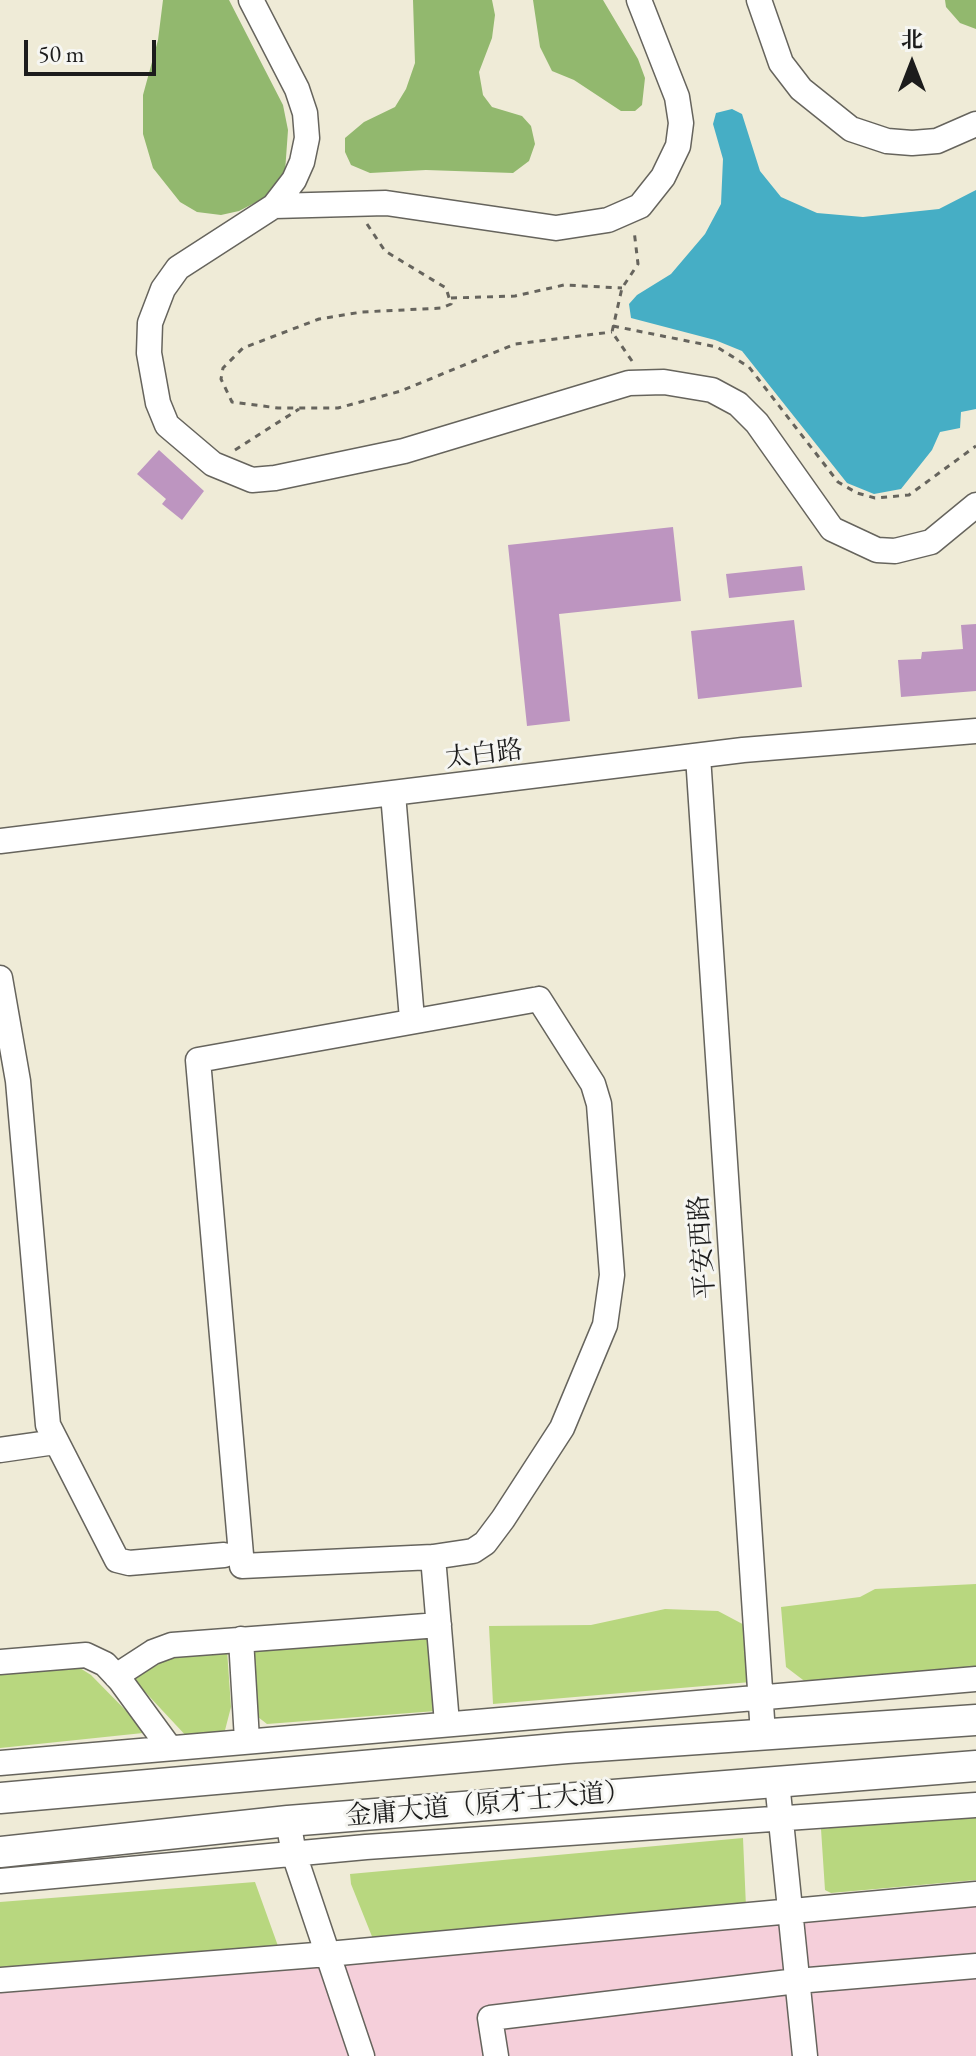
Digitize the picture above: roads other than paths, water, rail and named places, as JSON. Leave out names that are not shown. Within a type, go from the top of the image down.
[{"type":"main road","name":"金庸大道（原才士大道）","points":[[0,1798],[567,1748],[976,1720]]},
{"type":"main road","name":"金庸大道（原才士大道）","points":[[0,1852],[288,1821],[976,1766]]},
{"type":"street","points":[[251,0],[297,89],[305,113],[307,138],[302,162],[294,180],[274,206],[178,268],[163,289],[150,323],[149,353],[158,403],[167,425],[218,467],[252,480],[275,478],[404,451],[629,383],[664,382],[712,390],[738,404],[757,423],[832,529],[877,550],[895,551],[931,542],[976,505]]},
{"type":"street","points":[[274,206],[360,203],[414,206],[556,228],[608,220],[640,206],[663,177],[678,146],[681,123],[677,97],[639,0]]},
{"type":"street","points":[[759,0],[781,63],[801,89],[851,129],[887,141],[912,143],[937,141],[976,124]]},
{"type":"street","name":"太白路","points":[[0,841],[698,756],[976,731]]},
{"type":"street","name":"平安西路","points":[[698,756],[763,1734]]},
{"type":"street","points":[[393,794],[412,1019]]},
{"type":"street","points":[[0,978],[18,1081],[48,1425],[117,1560],[129,1563],[224,1555]]},
{"type":"street","points":[[539,999],[593,1084],[596,1094],[612,1275],[605,1325],[562,1428],[485,1543],[473,1551],[433,1557],[242,1566],[198,1060],[412,1019],[539,999]]},
{"type":"street","points":[[0,1450],[55,1442]]},
{"type":"street","points":[[433,1557],[447,1723]]},
{"type":"street","points":[[116,1676],[153,1652],[172,1645],[439,1625]]},
{"type":"street","points":[[241,1639],[247,1740]]},
{"type":"street","points":[[0,1662],[86,1655],[105,1664],[169,1747]]},
{"type":"street","points":[[0,1763],[976,1679]]},
{"type":"street","points":[[777,1782],[805,2056]]},
{"type":"street","points":[[0,1881],[294,1854],[976,1805]]},
{"type":"street","points":[[288,1821],[294,1854],[362,2056]]},
{"type":"street","points":[[0,1980],[328,1954],[976,1894]]},
{"type":"street","points":[[496,2056],[490,2018],[797,1981],[976,1966]]},
{"type":"water","points":[[732,109],[742,114],[760,171],[781,197],[817,213],[863,217],[939,209],[976,190],[976,409],[961,412],[960,428],[940,432],[932,450],[901,489],[874,494],[847,483],[742,351],[715,340],[631,318],[629,304],[637,295],[671,274],[705,234],[721,204],[723,159],[713,124],[716,113]]}]
